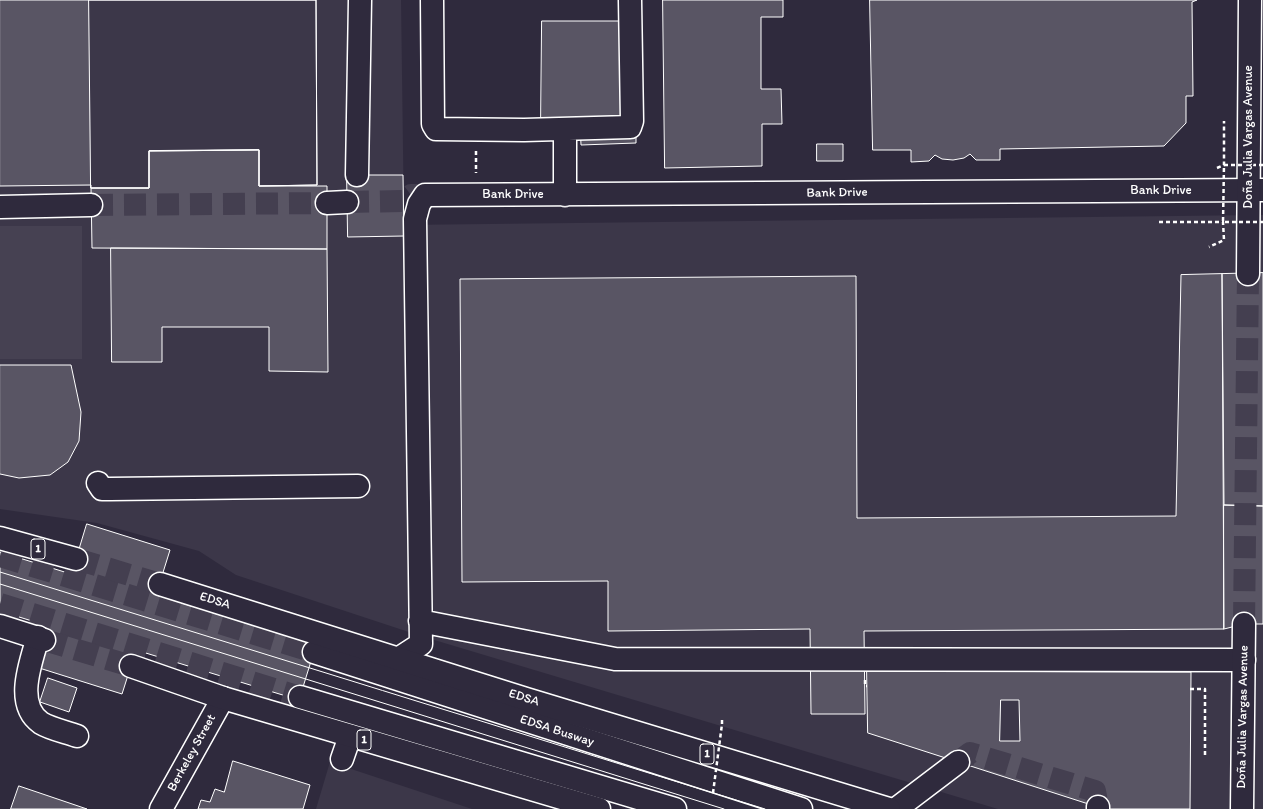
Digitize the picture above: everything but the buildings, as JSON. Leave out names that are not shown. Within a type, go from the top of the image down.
[{"type":"main road","points":[[357,175],[360,0]]},
{"type":"main road","points":[[432,0],[433,124],[436,129],[565,129],[630,127],[632,121],[630,0]]},
{"type":"main road","name":"Doña Julia Vargas Avenue","points":[[1248,274],[1256,190],[1250,0]]},
{"type":"main road","points":[[565,129],[565,195]]},
{"type":"main road","name":"Bank Drive","points":[[420,621],[415,219],[418,204],[425,195],[1256,190]]},
{"type":"main road","points":[[0,207],[91,205]]},
{"type":"main road","points":[[98,483],[102,488],[110,489],[358,486]]},
{"type":"main road","name":"1","points":[[0,538],[76,559]]},
{"type":"main road","name":"EDSA","points":[[160,584],[398,659],[889,809]]},
{"type":"main road","points":[[398,659],[421,644],[420,621],[615,659],[1244,660]]},
{"type":"main road","name":"Doña Julia Vargas Avenue","points":[[1242,809],[1244,624]]},
{"type":"main road","points":[[0,626],[41,639],[29,669],[26,691],[30,709],[41,723],[77,736]]},
{"type":"main road","name":"EDSA Busway","points":[[314,652],[714,787],[801,809]]},
{"type":"main road","name":"1","points":[[131,666],[223,698],[598,809]]},
{"type":"main road","points":[[300,697],[675,809]]},
{"type":"main road","name":"Berkeley Street","points":[[161,809],[223,698]]},
{"type":"main road","points":[[342,759],[350,736]]},
{"type":"main road","points":[[896,809],[958,762]]},
{"type":"path","points":[[1208,247],[1224,240],[1224,121]]},
{"type":"path","points":[[1217,168],[1224,165],[1263,165]]},
{"type":"path","points":[[1159,222],[1263,222]]},
{"type":"path","points":[[1190,689],[1205,689],[1205,757]]},
{"type":"path","points":[[714,787],[722,722]]},
{"type":"shaded area","points":[[0,0],[401,0],[404,225],[1263,215],[1263,809],[998,809],[421,636],[236,575],[199,551],[97,523],[0,509]]},
{"type":"shaded area","points":[[0,226],[82,226],[82,359],[0,359]]},
{"type":"shaded area","points":[[330,762],[472,809],[316,809]]},
{"type":"tunnel","points":[[347,202],[403,201],[411,195],[425,195]]},
{"type":"tunnel","points":[[91,205],[327,203]]},
{"type":"tunnel","points":[[1244,624],[1248,274]]},
{"type":"tunnel","points":[[0,556],[314,652]]},
{"type":"tunnel","points":[[76,559],[160,584]]},
{"type":"tunnel","points":[[0,604],[300,697]]},
{"type":"tunnel","points":[[44,640],[131,666]]},
{"type":"tunnel","points":[[958,762],[970,753],[1095,791],[1098,807]]},
{"type":"tram line","points":[[0,572],[765,809]]},
{"type":"tram line","points":[[0,584],[724,809]]}]
